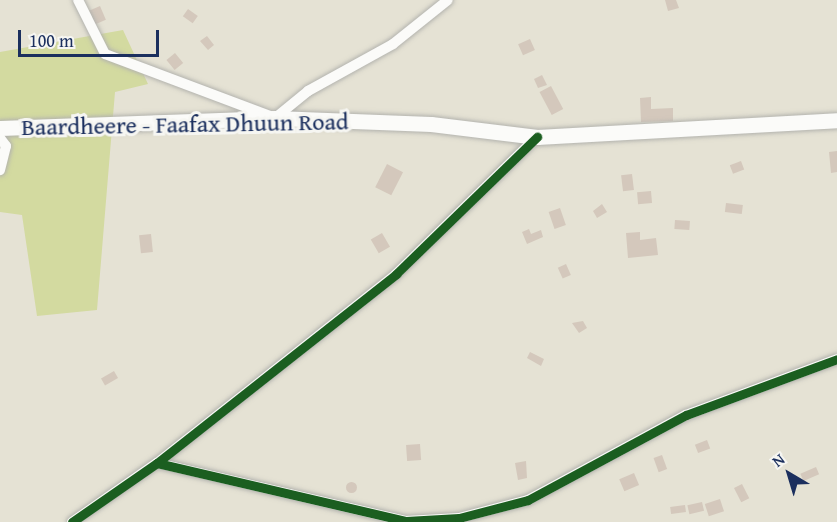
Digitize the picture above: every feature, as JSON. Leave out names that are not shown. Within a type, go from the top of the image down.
[{"type":"main road","name":"Baardheere - Faafax Dhuun Road","points":[[0,128],[275,117],[431,124],[537,137],[837,120]]},
{"type":"street","points":[[78,0],[105,54],[275,117],[308,91],[393,44],[448,0]]},
{"type":"street","points":[[72,522],[157,464],[396,274],[537,137]]},
{"type":"street","points":[[0,138],[6,146],[0,170]]},
{"type":"street","points":[[157,464],[177,464],[273,493],[406,521],[459,518],[528,500],[686,415],[837,358]]},
{"type":"green space","points":[[123,30],[148,84],[115,92],[97,310],[37,316],[22,215],[0,212],[0,52]]},
{"type":"building","points":[[665,0],[676,0],[679,8],[668,11]]},
{"type":"building","points":[[100,6],[106,20],[95,24],[89,11]]},
{"type":"building","points":[[188,9],[198,16],[193,23],[183,16]]},
{"type":"building","points":[[207,36],[214,45],[208,50],[200,41]]},
{"type":"building","points":[[530,39],[535,50],[523,55],[518,44]]},
{"type":"building","points":[[175,53],[183,63],[175,70],[166,60]]},
{"type":"building","points":[[542,75],[547,85],[538,88],[534,79]]},
{"type":"building","points":[[551,86],[563,109],[552,115],[540,92]]},
{"type":"building","points":[[651,97],[651,109],[673,108],[673,121],[641,122],[640,98]]},
{"type":"building","points":[[837,151],[837,172],[831,173],[829,152]]},
{"type":"building","points":[[741,161],[744,169],[733,174],[730,165]]},
{"type":"building","points":[[387,164],[403,172],[391,195],[375,187]]},
{"type":"building","points":[[632,174],[634,190],[623,191],[621,175]]},
{"type":"building","points":[[651,191],[652,203],[638,204],[637,192]]},
{"type":"building","points":[[726,203],[743,205],[742,214],[725,212]]},
{"type":"building","points":[[602,204],[607,212],[597,218],[593,211]]},
{"type":"building","points":[[560,208],[566,225],[555,229],[549,212]]},
{"type":"building","points":[[675,220],[690,221],[689,230],[674,229]]},
{"type":"building","points":[[529,229],[531,234],[541,230],[543,237],[527,244],[522,232]]},
{"type":"building","points":[[640,232],[640,240],[656,238],[658,255],[628,258],[626,233]]},
{"type":"building","points":[[382,233],[390,247],[379,253],[371,240]]},
{"type":"building","points":[[151,234],[153,252],[141,253],[139,235]]},
{"type":"building","points":[[566,264],[571,275],[563,279],[558,268]]},
{"type":"building","points":[[583,321],[587,328],[579,333],[572,323]]},
{"type":"building","points":[[530,352],[544,359],[541,366],[527,358]]},
{"type":"building","points":[[114,371],[118,378],[105,385],[101,378]]},
{"type":"building","points":[[707,440],[710,448],[698,453],[695,445]]},
{"type":"building","points":[[420,444],[421,460],[407,461],[406,445]]},
{"type":"building","points":[[662,455],[667,469],[659,472],[654,458]]},
{"type":"building","points":[[526,461],[527,478],[518,480],[515,463]]},
{"type":"building","points":[[816,467],[819,474],[803,481],[800,474]]},
{"type":"building","points":[[634,473],[639,485],[624,491],[619,479]]},
{"type":"building","points":[[351,482],[355,483],[355,491],[351,492],[347,491],[346,487],[347,483]]},
{"type":"building","points":[[742,484],[749,498],[741,502],[734,488]]},
{"type":"building","points":[[720,499],[724,511],[709,516],[705,504]]},
{"type":"building","points":[[702,502],[704,511],[689,514],[687,505]]},
{"type":"building","points":[[685,505],[686,512],[671,514],[670,507]]},
{"type":"cycle path","points":[[72,522],[157,463],[396,274],[537,137]]},
{"type":"cycle path","points":[[157,463],[406,521],[459,518],[528,500],[686,415],[837,359]]}]
